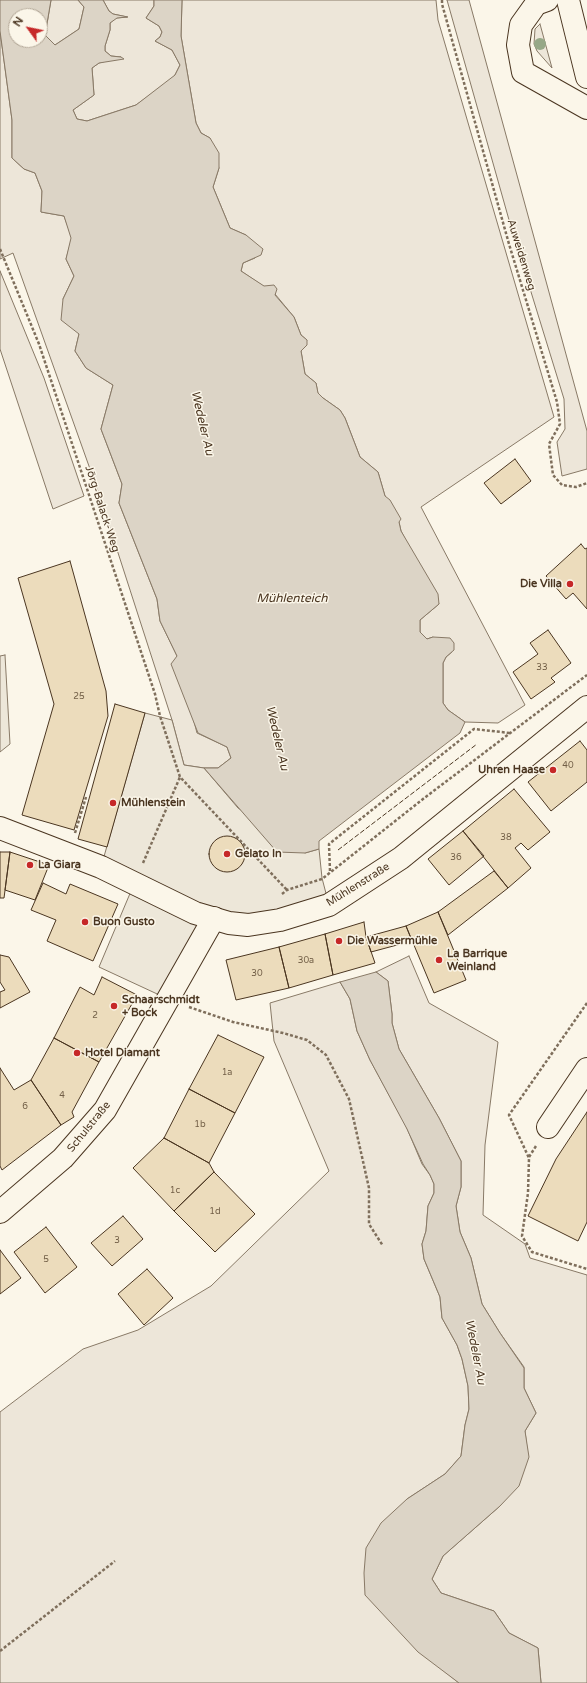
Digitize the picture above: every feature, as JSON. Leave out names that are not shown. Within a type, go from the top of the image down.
[{"type":"main road","points":[[547,0],[536,4],[521,25],[518,45],[523,72],[587,108]]},
{"type":"main road","points":[[568,0],[587,77]]},
{"type":"main road","name":"Mühlenstraße","points":[[0,828],[101,867],[195,913],[229,923],[248,925],[280,920],[330,905],[401,858],[587,707]]},
{"type":"main road","name":"Schulstraße","points":[[0,1212],[63,1158],[105,1110],[214,918]]},
{"type":"main road","points":[[548,1127],[587,1069]]},
{"type":"path","name":"Auweidenweg","points":[[442,0],[509,244],[557,402],[560,424],[548,444],[553,475],[562,485],[576,487],[587,483]]},
{"type":"path","name":"Jörg-Balack-Weg","points":[[0,249],[40,344],[155,694],[160,716],[180,777]]},
{"type":"path","points":[[277,898],[287,890],[322,878],[423,799],[587,675]]},
{"type":"path","points":[[330,872],[329,844],[474,729],[511,733]]},
{"type":"path","points":[[134,884],[180,777],[287,890]]},
{"type":"path","points":[[76,831],[86,797]]},
{"type":"path","points":[[168,1000],[233,1022],[307,1040],[326,1055],[349,1099],[369,1188],[370,1224],[383,1246]]},
{"type":"path","points":[[0,1651],[114,1561]]},
{"type":"shaded area","points":[[51,0],[78,0],[84,7],[79,29],[55,45],[48,39],[48,18]]},
{"type":"shaded area","points":[[103,0],[154,0],[154,6],[146,18],[159,26],[162,32],[160,37],[155,41],[172,50],[180,65],[175,75],[168,82],[136,105],[87,121],[77,119],[73,110],[94,95],[92,68],[99,63],[121,57],[111,56],[105,51],[105,46],[110,30],[110,23],[116,18],[127,17],[113,14],[109,11]]},
{"type":"shaded area","points":[[182,0],[436,0],[438,20],[554,417],[421,507],[525,705],[498,723],[465,722],[448,710],[443,703],[443,663],[446,657],[452,652],[433,637],[427,639],[420,632],[420,620],[439,604],[401,531],[399,522],[385,496],[378,472],[360,457],[345,418],[340,410],[318,394],[316,383],[305,374],[301,351],[307,340],[301,335],[294,317],[275,294],[241,271],[243,263],[255,258],[246,235],[230,228],[213,187],[219,168],[210,138],[201,133],[196,123],[181,36]]},
{"type":"shaded area","points":[[447,0],[469,0],[587,431],[587,469],[562,476],[557,442],[565,429],[564,399],[511,227]]},
{"type":"shaded area","points":[[540,24],[552,68],[537,51],[534,44],[535,29]]},
{"type":"shaded area","points":[[0,31],[12,120],[12,158],[24,169],[35,173],[42,191],[41,212],[64,216],[72,238],[66,259],[74,276],[63,299],[79,334],[75,351],[86,368],[113,385],[101,429],[122,484],[119,503],[157,599],[160,621],[177,656],[197,733],[227,747],[231,758],[218,768],[204,768],[184,765],[172,720],[100,497],[13,253],[0,259]]},
{"type":"shaded area","points":[[0,271],[44,378],[84,496],[53,509],[0,349]]},
{"type":"shaded area","points":[[5,655],[10,744],[0,752],[0,656]]},
{"type":"shaded area","points":[[145,713],[172,720],[184,765],[204,768],[238,808],[305,853],[319,849],[322,878],[329,905],[214,918],[168,999],[99,967],[134,884],[101,867]]},
{"type":"shaded area","points":[[409,956],[429,1003],[498,1042],[485,1145],[483,1215],[525,1244],[530,1258],[587,1275],[587,1683],[541,1683],[538,1648],[509,1633],[494,1611],[441,1593],[432,1579],[443,1556],[500,1506],[528,1457],[525,1431],[536,1413],[524,1388],[524,1367],[482,1304],[471,1258],[460,1232],[456,1206],[461,1187],[461,1161],[439,1118],[399,1049],[392,1023],[388,981],[376,972]]},
{"type":"shaded area","points":[[340,982],[350,999],[357,1031],[370,1060],[406,1126],[422,1164],[430,1175],[434,1184],[434,1193],[428,1206],[426,1231],[422,1244],[424,1259],[440,1297],[442,1318],[457,1345],[462,1359],[468,1386],[469,1409],[465,1425],[461,1456],[445,1474],[407,1499],[443,1670],[459,1683],[0,1683],[0,1412],[83,1349],[138,1330],[211,1286],[329,1171],[274,1041],[270,1003]]},
{"type":"water","name":"Mühlenteich","points":[[0,0],[51,0],[48,18],[48,8],[8,8],[8,48],[48,48],[48,38],[55,45],[79,29],[84,7],[78,0],[103,0],[109,11],[113,14],[128,17],[117,18],[110,23],[110,30],[105,46],[105,51],[111,56],[121,57],[124,59],[99,63],[92,68],[94,95],[73,110],[77,119],[87,121],[136,105],[175,75],[180,65],[172,50],[155,41],[160,37],[162,32],[159,26],[146,18],[154,6],[154,0],[182,0],[181,36],[196,123],[201,133],[210,138],[219,153],[219,168],[213,187],[230,228],[246,235],[263,249],[261,255],[243,263],[241,271],[264,286],[274,285],[277,289],[275,295],[294,317],[301,335],[307,340],[307,345],[301,351],[305,374],[316,383],[318,393],[340,410],[345,418],[360,457],[378,472],[385,496],[390,500],[401,519],[399,522],[401,531],[438,594],[439,604],[420,620],[420,632],[427,639],[433,637],[450,638],[454,643],[454,650],[446,657],[443,663],[443,703],[448,710],[465,722],[460,733],[319,841],[319,849],[305,853],[277,852],[204,768],[218,768],[231,758],[227,747],[198,733],[171,664],[177,656],[160,621],[157,599],[119,503],[122,484],[101,429],[113,385],[86,368],[75,351],[79,334],[61,320],[63,299],[74,276],[66,259],[71,238],[64,216],[41,212],[42,191],[35,173],[24,169],[12,158],[12,120],[0,31]]},
{"type":"water","name":"Wedeler Au","points":[[376,972],[388,981],[392,1023],[399,1049],[439,1118],[461,1161],[461,1187],[456,1206],[460,1232],[471,1258],[482,1304],[524,1368],[524,1388],[536,1413],[525,1431],[529,1457],[519,1486],[500,1506],[443,1556],[432,1579],[441,1593],[494,1611],[509,1633],[538,1648],[541,1683],[459,1683],[418,1652],[365,1595],[364,1573],[366,1548],[381,1523],[407,1499],[445,1474],[461,1456],[465,1425],[469,1409],[468,1386],[462,1359],[457,1345],[442,1318],[440,1297],[424,1259],[422,1244],[426,1231],[428,1206],[434,1193],[434,1184],[407,1129],[370,1060],[357,1031],[350,999],[340,982]]},
{"type":"building","points":[[515,459],[531,481],[501,504],[484,483]]},
{"type":"building","name":"Die Villa","points":[[581,544],[585,549],[587,548],[587,609],[573,593],[566,599],[546,576]]},
{"type":"building","points":[[70,561],[106,691],[108,716],[74,830],[22,815],[54,704],[18,578]]},
{"type":"building","points":[[548,630],[571,663],[551,678],[555,682],[531,699],[513,672],[538,654],[530,643]]},
{"type":"building","points":[[115,704],[145,713],[107,847],[78,839]]},
{"type":"building","points":[[580,741],[587,750],[587,782],[551,811],[528,782]]},
{"type":"building","points":[[514,789],[550,832],[528,850],[521,843],[515,848],[531,868],[508,888],[463,831]]},
{"type":"building","points":[[463,831],[484,856],[449,885],[428,859]]},
{"type":"building","points":[[231,836],[240,841],[244,847],[244,861],[240,867],[231,872],[223,872],[214,867],[210,861],[209,850],[214,841],[220,837]]},
{"type":"building","points":[[0,852],[10,852],[4,898],[0,898]]},
{"type":"building","points":[[10,852],[49,865],[35,900],[5,890]]},
{"type":"building","points":[[494,871],[508,888],[448,935],[438,912]]},
{"type":"building","points":[[43,883],[66,894],[70,884],[118,904],[93,961],[47,941],[56,920],[31,910]]},
{"type":"building","name":"La Barrique Weinland","points":[[438,912],[466,980],[434,993],[406,926]]},
{"type":"building","points":[[364,922],[366,937],[375,963],[333,975],[325,934]]},
{"type":"building","points":[[406,926],[412,941],[371,952],[366,937]]},
{"type":"building","points":[[325,934],[333,975],[289,988],[279,947]]},
{"type":"building","points":[[279,947],[289,988],[236,1000],[226,960]]},
{"type":"building","points":[[0,955],[9,957],[30,992],[0,1008],[0,992],[5,990],[0,982]]},
{"type":"building","points":[[102,977],[137,995],[99,1062],[54,1038],[80,987],[94,995]]},
{"type":"building","points":[[218,1035],[264,1057],[235,1113],[189,1089]]},
{"type":"building","points":[[54,1038],[99,1062],[72,1112],[74,1117],[61,1125],[31,1080]]},
{"type":"building","points":[[0,1068],[14,1090],[31,1080],[61,1125],[2,1170],[0,1166]]},
{"type":"building","points":[[189,1089],[235,1113],[209,1163],[164,1138]]},
{"type":"building","points":[[587,1112],[587,1222],[578,1241],[528,1216],[556,1159]]},
{"type":"building","points":[[164,1138],[209,1163],[214,1172],[174,1211],[133,1168]]},
{"type":"building","points":[[214,1172],[255,1214],[215,1252],[174,1211]]},
{"type":"building","points":[[123,1216],[143,1239],[112,1266],[91,1243]]},
{"type":"building","points":[[46,1227],[77,1267],[45,1293],[14,1252]]},
{"type":"building","points":[[0,1250],[21,1278],[0,1294]]},
{"type":"building","points":[[147,1269],[173,1298],[144,1325],[118,1294]]},
{"type":"fence","points":[[338,850],[477,744]]},
{"type":"place","name":"Die Villa","points":[[570,584]]},
{"type":"place","name":"Uhren Haase","points":[[553,770]]},
{"type":"place","name":"Mühlenstein","points":[[113,803]]},
{"type":"place","name":"Gelato In","points":[[227,854]]},
{"type":"place","name":"La Giara","points":[[30,865]]},
{"type":"place","name":"Buon Gusto","points":[[85,922]]},
{"type":"place","name":"Die Wassermühle","points":[[339,941]]},
{"type":"place","name":"La Barrique Weinland","points":[[439,960]]},
{"type":"place","name":"Schaarschmidt + Bock","points":[[114,1006]]},
{"type":"place","name":"Hotel Diamant","points":[[77,1053]]}]
